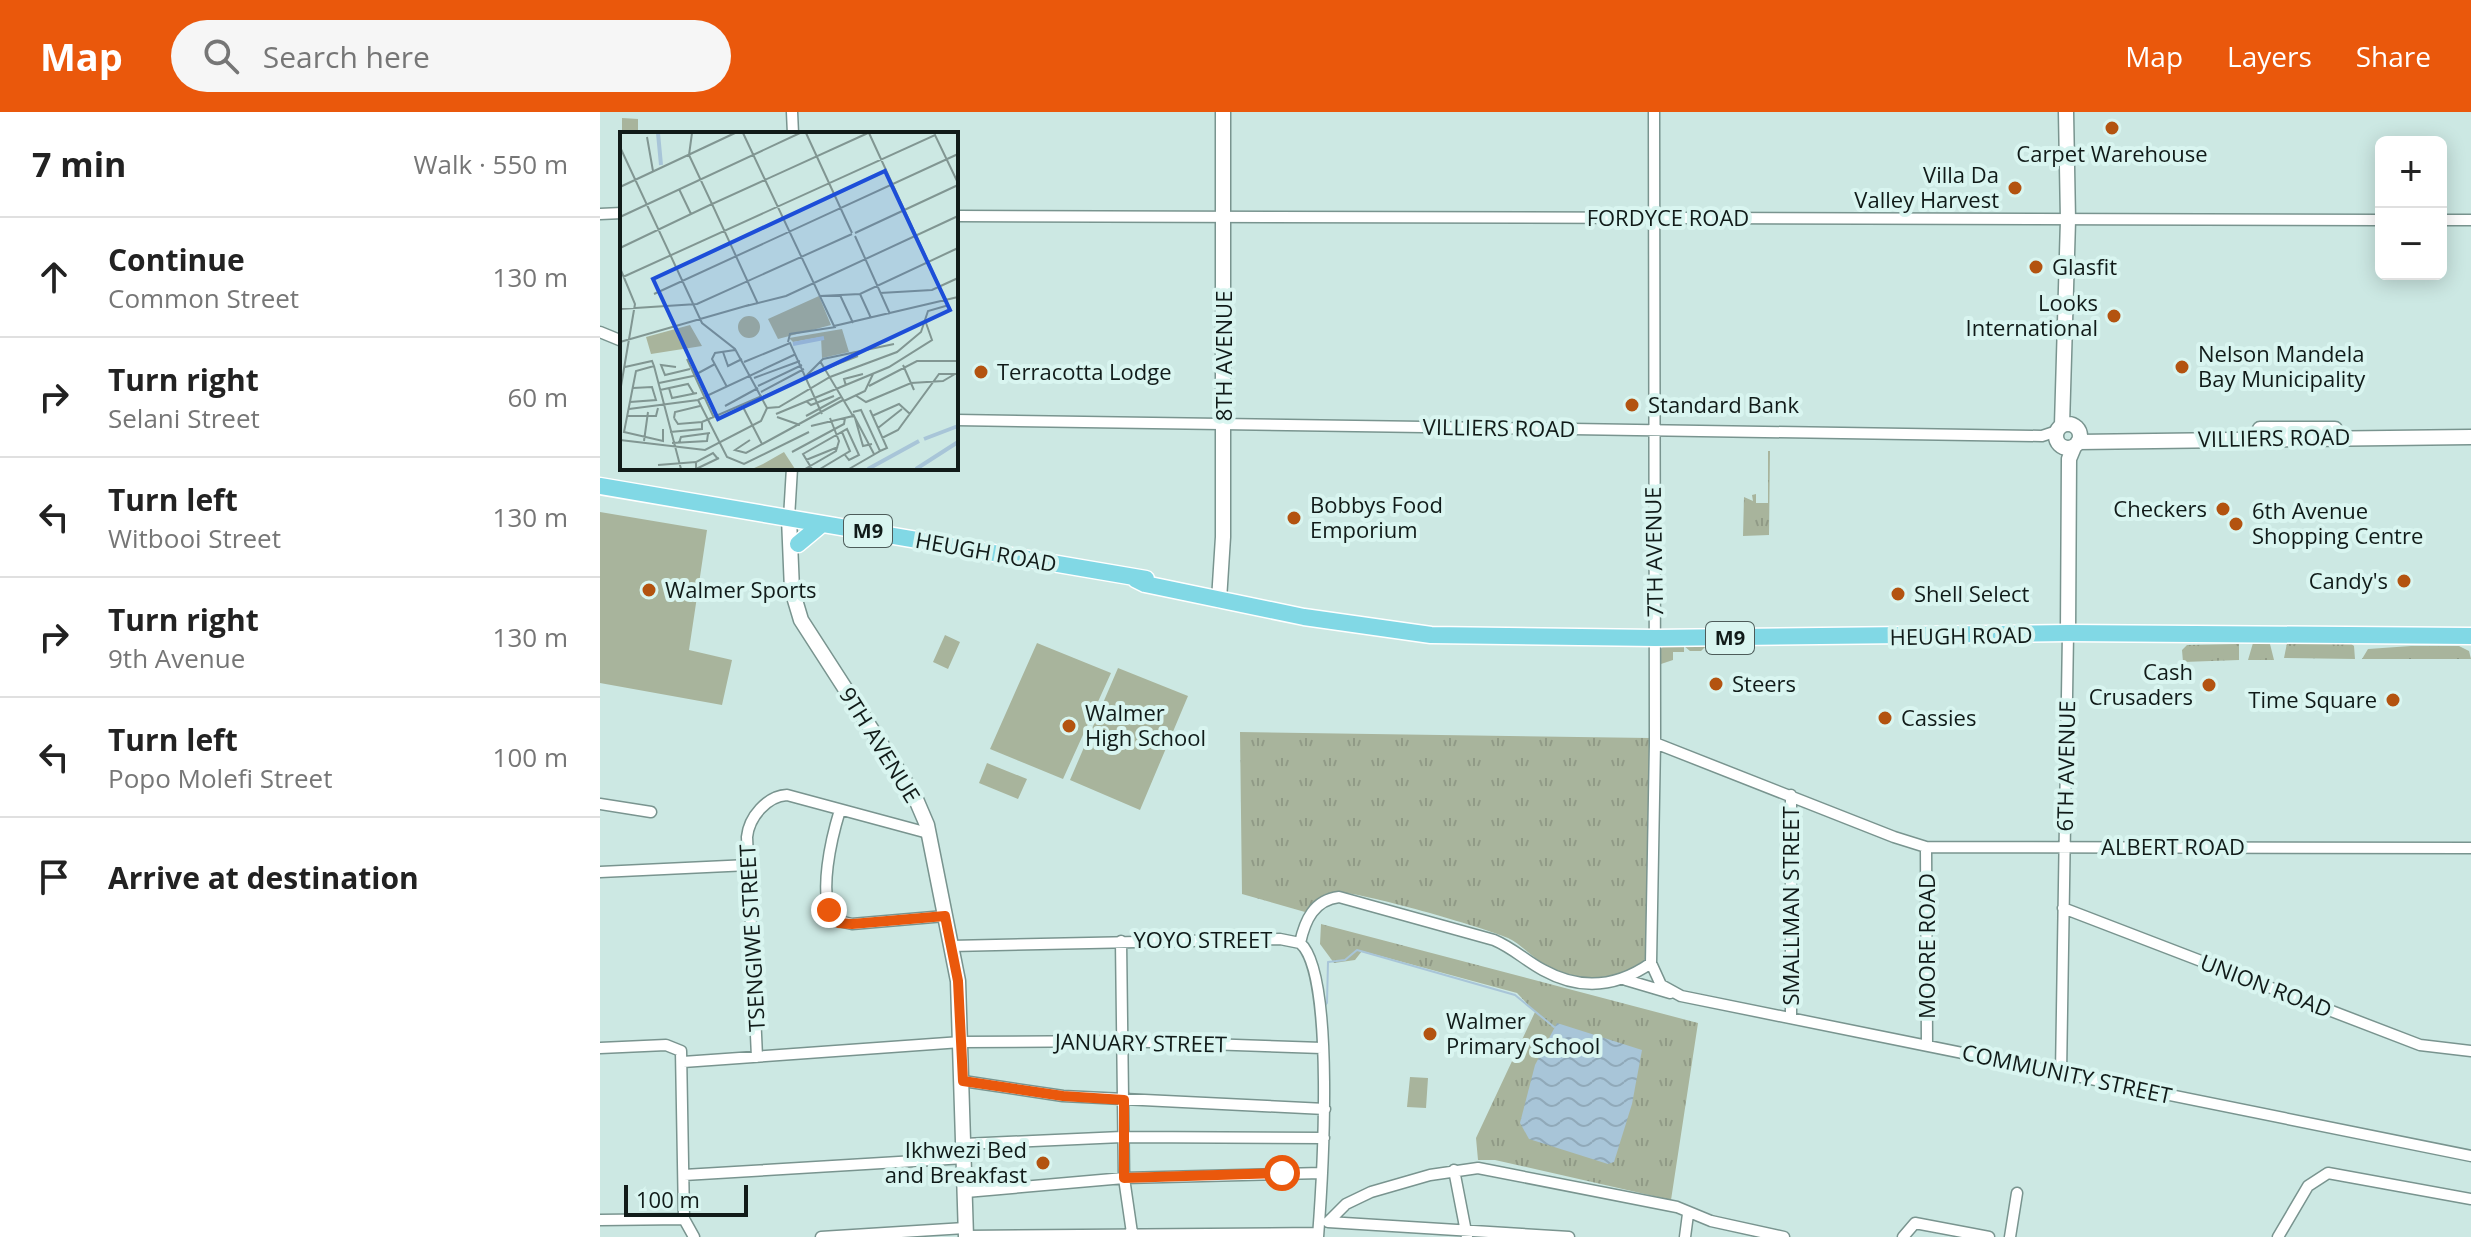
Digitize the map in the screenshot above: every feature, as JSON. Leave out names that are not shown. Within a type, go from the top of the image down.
[{"type":"main road","name":"HEUGH ROAD","points":[[600,486],[793,514],[822,524],[1451,634],[1655,638],[2068,633],[2471,636]]},
{"type":"main road","points":[[798,544],[822,524]]},
{"type":"street","points":[[792,112],[793,132]]},
{"type":"street","name":"8TH AVENUE","points":[[1220,596],[1224,425],[1223,112]]},
{"type":"street","name":"7TH AVENUE","points":[[1654,112],[1655,743],[1651,963],[1668,991]]},
{"type":"street","name":"6TH AVENUE","points":[[2061,1074],[2068,633],[2066,112]]},
{"type":"street","points":[[600,214],[620,213]]},
{"type":"street","name":"FORDYCE ROAD","points":[[958,216],[2375,220]]},
{"type":"street","points":[[2447,220],[2471,220]]},
{"type":"street","points":[[600,332],[620,340]]},
{"type":"street","name":"VILLIERS ROAD","points":[[958,420],[2065,436],[2471,437]]},
{"type":"street","name":"VILLIERS ROAD","points":[[2065,436],[2471,428]]},
{"type":"street","name":"9TH AVENUE","points":[[792,470],[792,590],[801,620],[915,797],[928,833],[958,981],[966,1234]]},
{"type":"street","name":"9TH AVENUE","points":[[793,514],[800,588],[813,641]]},
{"type":"street","name":"ALBERT ROAD","points":[[1655,743],[1926,847],[2471,848]]},
{"type":"street","name":"TSENGIWE STREET","points":[[757,1057],[749,826],[771,799],[787,795],[928,833]]},
{"type":"street","name":"SMALLMAN STREET","points":[[1791,795],[1791,1018]]},
{"type":"street","points":[[600,804],[651,812]]},
{"type":"street","points":[[840,810],[829,855],[829,910],[834,920],[852,924],[945,916]]},
{"type":"street","name":"MOORE ROAD","points":[[1926,847],[1927,1045]]},
{"type":"street","points":[[600,872],[749,865]]},
{"type":"street","points":[[1300,943],[1315,907],[1326,899],[1339,897],[1494,940],[1513,948],[1541,969],[1570,981],[1626,980],[1651,963]]},
{"type":"street","name":"UNION ROAD","points":[[2063,908],[2420,1045],[2471,1051]]},
{"type":"street","name":"YOYO STREET","points":[[951,946],[1280,939],[1300,943],[1314,962],[1322,1048],[1325,1109],[1321,1229]]},
{"type":"street","points":[[1121,941],[1122,1137],[1132,1233]]},
{"type":"street","name":"COMMUNITY STREET","points":[[1626,980],[1655,991],[1668,991],[2471,1156]]},
{"type":"street","name":"JANUARY STREET","points":[[683,1062],[961,1042],[1121,1041],[1322,1048]]},
{"type":"street","points":[[600,1048],[674,1046],[681,1051],[684,1219],[694,1237]]},
{"type":"street","points":[[963,1081],[1063,1096],[1325,1109]]},
{"type":"street","points":[[684,1175],[1122,1137],[1324,1138]]},
{"type":"street","points":[[1321,1229],[1346,1204],[1371,1192],[1454,1170],[1478,1168],[1677,1207],[1688,1214],[1784,1237]]},
{"type":"street","points":[[1454,1170],[1466,1233]]},
{"type":"street","points":[[966,1192],[1124,1178],[1322,1173]]},
{"type":"street","points":[[2279,1237],[2308,1186],[2328,1173],[2471,1199]]},
{"type":"street","points":[[2010,1237],[2017,1193]]},
{"type":"street","points":[[1685,1237],[1688,1214]]},
{"type":"street","points":[[600,1220],[684,1219]]},
{"type":"street","points":[[1903,1237],[1915,1223],[1989,1237]]},
{"type":"street","points":[[821,1237],[1132,1233],[1250,1235],[1321,1229],[1569,1237]]},
{"type":"green space","points":[[622,118],[638,119],[638,132],[622,132]]},
{"type":"green space","points":[[1768,451],[1769,535],[1743,536],[1744,497],[1753,501],[1752,495],[1756,494],[1756,503],[1768,503]]},
{"type":"green space","name":"Walmer Sports","points":[[600,512],[707,530],[689,650],[732,660],[722,705],[600,683]]},
{"type":"green space","points":[[945,635],[960,642],[948,669],[933,662]]},
{"type":"green space","points":[[2349,642],[2354,646],[2355,659],[2284,658],[2287,643]]},
{"type":"green space","points":[[1037,643],[1111,673],[1063,779],[990,749]]},
{"type":"green space","points":[[1666,643],[1707,645],[1701,651],[1690,651],[1684,646],[1684,652],[1673,652],[1673,660],[1661,664],[1660,650]]},
{"type":"green space","points":[[2253,643],[2270,644],[2274,660],[2248,660]]},
{"type":"green space","points":[[2239,644],[2239,660],[2183,662],[2182,650],[2187,645]]},
{"type":"green space","points":[[2459,646],[2469,651],[2471,659],[2362,659],[2368,649]]},
{"type":"green space","points":[[1118,668],[1188,696],[1140,810],[1070,780]]},
{"type":"green space","points":[[1240,732],[1650,738],[1647,953],[1643,965],[1616,975],[1577,976],[1551,968],[1508,938],[1393,903],[1335,892],[1322,896],[1305,912],[1242,894]]},
{"type":"green space","points":[[987,763],[1027,779],[1018,799],[979,783]]},
{"type":"green space","points":[[1321,924],[1698,1023],[1671,1200],[1495,1160],[1478,1160],[1476,1138],[1535,1012],[1517,993],[1362,951],[1355,960],[1334,963],[1320,944]]},
{"type":"green space","points":[[1410,1077],[1428,1078],[1426,1108],[1407,1107]]},
{"type":"water","points":[[1557,1023],[1642,1050],[1632,1104],[1614,1162],[1608,1164],[1529,1139],[1520,1123],[1535,1065]]},
{"type":"waterway","points":[[1323,1008],[1327,1003],[1328,962],[1345,960],[1357,950],[1515,995],[1554,1027]]},
{"type":"place","name":"Carpet Warehouse","points":[[2112,128]]},
{"type":"place","name":"Villa Da Valley Harvest","points":[[2015,188]]},
{"type":"place","name":"Glasfit","points":[[2036,267]]},
{"type":"place","name":"Looks International","points":[[2114,316]]},
{"type":"place","name":"Nelson Mandela Bay Municipality","points":[[2182,367]]},
{"type":"place","name":"Terracotta Lodge","points":[[981,372]]},
{"type":"place","name":"Standard Bank","points":[[1632,405]]},
{"type":"place","name":"Checkers","points":[[2223,509]]},
{"type":"place","name":"Bobbys Food Emporium","points":[[1294,518]]},
{"type":"place","name":"6th Avenue Shopping Centre","points":[[2236,524]]},
{"type":"place","name":"Candy's","points":[[2404,581]]},
{"type":"place","name":"Walmer Sports","points":[[649,590]]},
{"type":"place","name":"Shell Select","points":[[1898,594]]},
{"type":"place","name":"Steers","points":[[1716,684]]},
{"type":"place","name":"Cash Crusaders","points":[[2209,685]]},
{"type":"place","name":"Time Square","points":[[2393,700]]},
{"type":"place","name":"Cassies","points":[[1885,718]]},
{"type":"place","name":"Walmer High School","points":[[1069,726]]},
{"type":"place","name":"Walmer Primary School","points":[[1430,1034]]},
{"type":"place","name":"Ikhwezi Bed and Breakfast","points":[[1043,1163]]},
{"type":"route","points":[[829,910],[838,923],[852,924],[945,916],[958,981],[963,1081],[1063,1096],[1124,1100],[1124,1178],[1282,1173]]}]
